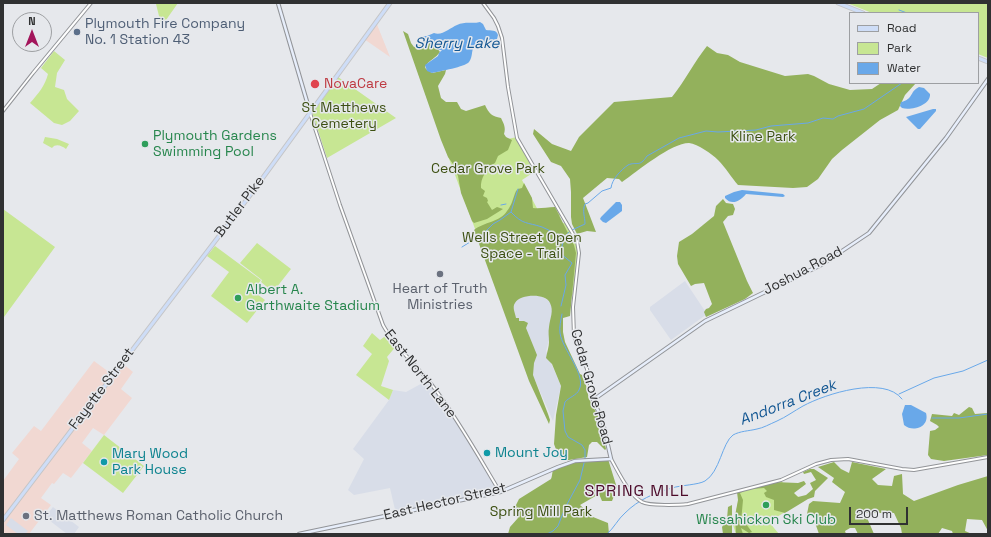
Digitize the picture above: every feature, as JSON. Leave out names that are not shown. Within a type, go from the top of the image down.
[{"type":"main road","points":[[278,3],[310,112]]},
{"type":"main road","name":"Butler Pike","points":[[202,257],[254,190],[390,3]]},
{"type":"main road","points":[[838,3],[860,12]]},
{"type":"main road","name":"Joshua Road","points":[[593,400],[705,321],[821,265],[870,233],[946,138],[988,79]]},
{"type":"main road","name":"Fayette Street","points":[[3,520],[202,257]]},
{"type":"main road","name":"Cedar Grove Road","points":[[593,400],[602,419],[610,459]]},
{"type":"main road","name":"East Hector Street","points":[[299,534],[500,492],[570,462],[610,459]]},
{"type":"street","points":[[3,111],[91,3]]},
{"type":"street","name":"Cedar Grove Road","points":[[483,3],[494,18],[502,38],[508,87],[517,138],[575,237],[578,246],[579,253],[573,307],[574,336],[587,369],[593,400]]},
{"type":"street","name":"East North Lane","points":[[310,112],[340,205],[383,325],[393,340],[436,390],[473,446],[500,492]]},
{"type":"street","points":[[610,459],[626,485],[638,499],[644,503],[677,505],[688,504],[781,480],[816,464],[831,460],[850,460],[914,470],[988,457]]},
{"type":"shaded area","points":[[376,22],[390,57],[364,39]]},
{"type":"shaded area","points":[[685,281],[707,314],[671,340],[650,310],[650,307]]},
{"type":"shaded area","points":[[537,293],[558,307],[546,351],[561,386],[553,421],[531,371],[514,317],[513,306],[516,297]]},
{"type":"shaded area","points":[[94,361],[113,375],[122,363],[133,372],[121,389],[132,398],[104,435],[93,428],[82,443],[92,451],[71,478],[63,473],[54,484],[52,483],[41,498],[51,505],[29,534],[3,534],[3,481],[19,459],[12,453],[34,426],[41,431]]},
{"type":"shaded area","points":[[428,380],[458,423],[500,492],[396,514],[390,488],[354,495],[348,490],[364,459],[353,449],[389,400],[393,390],[406,392]]},
{"type":"shaded area","points":[[53,507],[79,527],[74,534],[67,534],[45,517]]},
{"type":"shaded area","points":[[11,518],[28,531],[25,534],[18,534],[6,525]]},
{"type":"green space","points":[[156,3],[178,3],[166,20],[165,29],[162,28]]},
{"type":"green space","points":[[847,3],[988,3],[988,58],[979,54],[979,12],[870,12]]},
{"type":"green space","name":"Cedar Grove Park","points":[[403,31],[408,34],[414,47],[420,45],[424,39],[433,44],[440,52],[425,67],[432,73],[446,70],[438,86],[441,98],[446,102],[457,102],[461,109],[466,111],[485,105],[491,114],[501,118],[505,130],[504,134],[512,140],[508,150],[498,156],[495,163],[487,170],[483,177],[481,188],[485,191],[483,196],[487,198],[487,202],[492,210],[497,207],[503,209],[487,219],[474,223],[472,221],[461,193],[458,176],[441,140]]},
{"type":"green space","name":"Kline Park","points":[[707,46],[717,53],[728,55],[740,62],[785,76],[808,74],[829,84],[850,90],[872,89],[880,84],[915,84],[905,95],[898,110],[880,120],[842,150],[832,159],[818,179],[807,187],[793,188],[738,185],[721,163],[709,152],[693,144],[682,144],[664,152],[622,182],[619,179],[607,178],[583,198],[596,232],[587,231],[577,234],[572,224],[571,217],[570,179],[561,166],[551,162],[533,134],[534,129],[552,144],[571,151],[579,137],[614,102],[672,97]]},
{"type":"green space","points":[[54,51],[65,60],[57,73],[55,87],[64,90],[67,99],[79,111],[70,121],[62,125],[54,123],[30,103],[45,82],[48,74],[41,68]]},
{"type":"green space","name":"St Matthews Cemetery","points":[[338,77],[396,118],[327,158],[312,112]]},
{"type":"green space","name":"Wells Street Open Space - Trail","points":[[435,121],[503,140],[517,137],[537,170],[522,180],[540,214],[558,207],[562,215],[550,220],[554,227],[566,222],[577,241],[579,248],[574,295],[521,283],[504,307]]},
{"type":"green space","points":[[45,137],[57,139],[69,144],[66,149],[57,145],[52,148],[43,143]]},
{"type":"green space","name":"Wells Street Open Space - Trail","points":[[524,183],[532,198],[533,208],[555,207],[574,245],[576,253],[570,316],[563,318],[563,332],[565,342],[580,374],[584,376],[589,399],[598,416],[606,449],[605,450],[597,442],[592,442],[589,445],[587,457],[563,461],[558,455],[554,444],[556,415],[561,386],[552,364],[546,358],[552,312],[550,303],[548,300],[538,296],[527,296],[518,300],[514,305],[516,318],[519,318],[519,321],[528,323],[526,328],[537,355],[534,363],[533,375],[550,420],[549,424],[529,381],[474,230],[504,215],[510,206],[516,191],[522,188]]},
{"type":"green space","points":[[723,199],[726,203],[733,204],[735,209],[733,215],[728,216],[723,222],[753,293],[745,299],[706,317],[704,312],[712,304],[704,283],[691,286],[678,264],[677,256],[679,242],[692,234],[714,216],[716,206]]},
{"type":"green space","points":[[3,209],[55,247],[4,317],[3,316]]},
{"type":"green space","points":[[257,243],[291,269],[273,292],[261,282],[262,280],[240,263]]},
{"type":"green space","name":"Albert A. Garthwaite Stadium","points":[[215,246],[261,280],[253,291],[265,300],[247,323],[211,296],[229,272],[207,256]]},
{"type":"green space","points":[[372,333],[380,340],[388,334],[397,345],[387,357],[389,361],[381,386],[393,390],[389,400],[356,375],[372,354],[363,346]]},
{"type":"green space","points":[[969,407],[972,408],[975,414],[988,413],[988,455],[944,461],[931,459],[928,455],[930,431],[939,427],[930,421],[932,414],[952,416],[954,413],[959,415]]},
{"type":"green space","points":[[104,435],[144,466],[123,493],[83,463]]},
{"type":"green space","name":"Spring Mill Park","points":[[608,459],[617,488],[611,490],[612,495],[614,496],[612,501],[602,501],[599,494],[580,505],[593,517],[608,523],[609,534],[508,534],[510,527],[518,518],[515,507],[519,499],[551,479],[553,470],[557,466],[570,462]]},
{"type":"green space","points":[[834,462],[841,469],[849,473],[852,462],[886,469],[872,479],[878,485],[892,486],[894,476],[902,474],[903,494],[914,501],[988,476],[988,531],[982,520],[967,519],[965,531],[972,534],[953,534],[952,531],[942,528],[938,534],[902,534],[901,528],[894,513],[865,513],[874,534],[858,534],[855,528],[850,528],[845,531],[846,534],[819,534],[813,517],[807,514],[809,504],[813,501],[840,503],[845,492],[832,482],[834,478],[818,467]]},
{"type":"green space","points":[[814,469],[828,478],[815,491],[814,497],[785,513],[774,510],[774,500],[766,497],[764,493],[767,491],[764,488],[751,489],[774,482],[798,483],[804,481],[806,484],[794,493],[798,497],[806,495],[813,489],[810,483],[816,480],[811,472],[804,474],[803,472]]},
{"type":"green space","name":"Wissahickon Ski Club","points":[[782,481],[785,489],[804,500],[769,522],[779,534],[736,534],[733,525],[739,498],[737,491]]},
{"type":"green space","points":[[749,489],[740,493],[743,500],[741,522],[746,524],[752,532],[749,533],[741,528],[743,534],[736,534],[735,516],[738,500],[737,492]]},
{"type":"green space","points":[[732,505],[732,534],[723,534],[722,527],[727,519],[728,507]]},
{"type":"water","name":"Sherry Lake","points":[[480,22],[486,30],[496,32],[498,35],[497,39],[474,47],[472,56],[467,64],[432,73],[427,71],[425,65],[438,56],[442,50],[439,50],[422,36],[427,36],[434,33],[443,33],[460,24]]},
{"type":"water","points":[[919,87],[924,88],[930,94],[927,101],[915,108],[902,108],[900,106],[901,102],[908,99]]},
{"type":"water","points":[[936,109],[936,111],[920,129],[918,129],[906,117]]},
{"type":"water","points":[[742,190],[783,194],[785,196],[746,194],[736,202],[730,202],[725,198],[725,196]]},
{"type":"water","points":[[616,202],[620,202],[622,205],[622,211],[606,223],[603,222],[600,219],[601,217]]},
{"type":"water","points":[[905,405],[911,405],[926,413],[926,422],[920,427],[916,428],[904,425],[902,414]]},
{"type":"waterway","points":[[899,10],[904,12]]},
{"type":"waterway","points":[[572,230],[585,224],[585,204],[602,191],[611,188],[615,178],[625,167],[642,162],[647,156],[679,138],[706,131],[718,132],[756,130],[771,126],[808,123],[823,118],[833,119],[838,116],[864,109],[901,84]]},
{"type":"waterway","points":[[511,212],[518,189]]},
{"type":"waterway","points":[[501,205],[506,204]]},
{"type":"waterway","points":[[471,242],[511,212],[522,221],[545,228],[565,240]]},
{"type":"waterway","points":[[561,306],[566,285],[565,275],[572,263],[561,254],[563,242],[569,232]]},
{"type":"waterway","points":[[462,247],[470,242]]},
{"type":"waterway","points":[[547,534],[558,526],[565,508],[580,480],[585,459],[585,450],[582,445],[568,437],[565,431],[563,411],[565,402],[578,392],[581,384],[580,377],[565,347],[560,333],[562,314]]},
{"type":"waterway","name":"Andorra Creek","points":[[899,394],[934,378],[963,371],[988,360]]},
{"type":"waterway","name":"Andorra Creek","points":[[607,534],[620,518],[635,504],[659,492],[705,481],[710,477],[718,465],[726,444],[733,435],[762,428],[813,401],[839,392],[854,389],[882,388],[893,392],[902,399]]},
{"type":"waterway","points":[[932,418],[959,418],[988,414]]},
{"type":"waterway","points":[[515,534],[544,534]]},
{"type":"place","name":"Plymouth Fire Company No. 1 Station 43","points":[[77,32]]},
{"type":"place","name":"NovaCare","points":[[315,84]]},
{"type":"place","name":"Plymouth Gardens Swimming Pool","points":[[145,144]]},
{"type":"place","name":"Heart of Truth Ministries","points":[[440,274]]},
{"type":"place","name":"Albert A. Garthwaite Stadium","points":[[238,298]]},
{"type":"place","name":"Mount Joy","points":[[487,453]]},
{"type":"place","name":"Mary Wood Park House","points":[[104,462]]},
{"type":"place","name":"Wissahickon Ski Club","points":[[766,505]]},
{"type":"place","name":"St. Matthews Roman Catholic Church","points":[[26,516]]},
{"type":"district","name":"SPRING MILL","points":[[637,492]]}]
